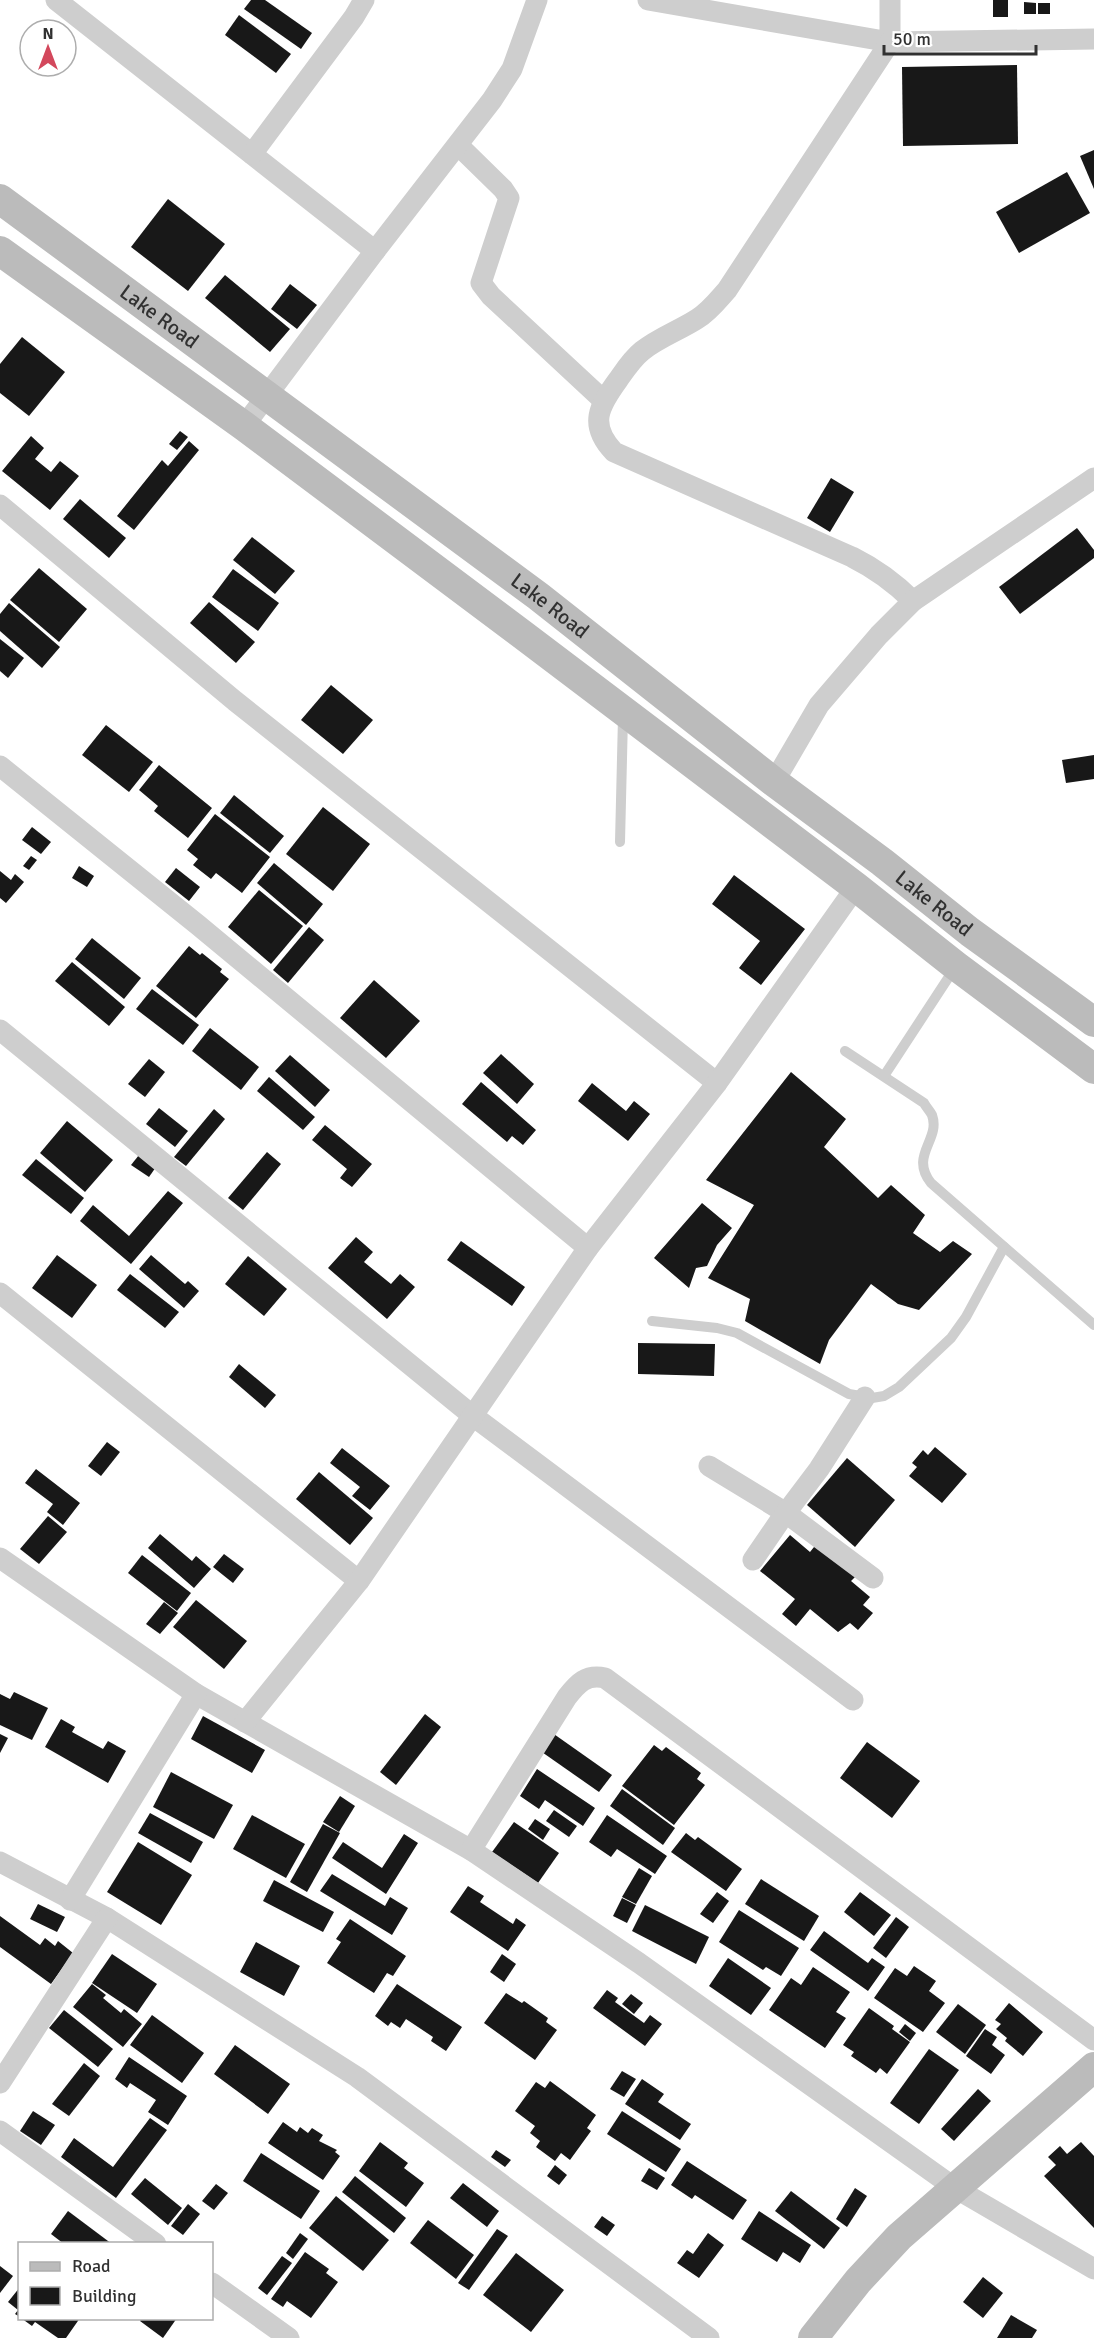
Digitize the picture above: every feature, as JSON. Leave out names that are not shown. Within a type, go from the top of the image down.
[{"type":"main road","name":"Lake Road","points":[[0,199],[538,596],[774,782],[882,862],[970,932],[1094,1022]]},
{"type":"main road","name":"Lake Road","points":[[0,251],[244,426],[1094,1069]]},
{"type":"main road","points":[[813,2338],[858,2281],[899,2237],[1094,2067]]},
{"type":"street","points":[[56,0],[375,251]]},
{"type":"street","points":[[252,154],[354,17],[364,0]]},
{"type":"street","points":[[244,426],[492,100],[512,69],[537,0]]},
{"type":"street","points":[[648,0],[890,42],[1094,39]]},
{"type":"street","points":[[890,0],[890,42],[727,290],[699,318],[643,350],[603,400],[598,419],[599,430],[604,441],[614,452],[852,557],[894,583],[913,601]]},
{"type":"street","points":[[458,145],[503,189],[509,198],[481,283],[490,296],[603,400]]},
{"type":"street","points":[[774,782],[819,705],[879,635],[913,601],[1094,478]]},
{"type":"street","points":[[0,505],[235,701],[717,1083]]},
{"type":"street","points":[[0,766],[588,1248]]},
{"type":"street","points":[[245,1722],[359,1581],[588,1248],[717,1083],[856,887]]},
{"type":"street","points":[[0,1030],[473,1416],[853,1700]]},
{"type":"street","points":[[0,1293],[359,1581]]},
{"type":"street","points":[[753,1560],[819,1469],[865,1397]]},
{"type":"street","points":[[709,1466],[786,1513],[873,1578]]},
{"type":"street","points":[[0,1558],[196,1694],[471,1850],[639,1963],[955,2188],[1094,2269]]},
{"type":"street","points":[[471,1850],[567,1697],[579,1682],[595,1676],[605,1678],[1094,2040]]},
{"type":"street","points":[[70,1900],[196,1694]]},
{"type":"street","points":[[0,1862],[107,1918],[357,2077],[709,2338]]},
{"type":"street","points":[[0,2083],[107,1918]]},
{"type":"street","points":[[0,2131],[153,2242]]},
{"type":"street","points":[[213,2284],[289,2338]]},
{"type":"lane","points":[[621,842],[623,711]]},
{"type":"lane","points":[[884,1076],[956,966]]},
{"type":"lane","points":[[845,1051],[924,1103],[932,1115],[933,1125],[923,1160],[925,1175],[931,1183],[1094,1325]]},
{"type":"lane","points":[[652,1321],[717,1328],[737,1333],[849,1394],[865,1397],[884,1396],[899,1387],[951,1338],[966,1317],[1004,1247]]},
{"type":"building","points":[[251,0],[265,0],[312,33],[301,49],[244,9]]},
{"type":"building","points":[[993,0],[1008,0],[1008,17],[993,17]]},
{"type":"building","points":[[1024,2],[1036,3],[1036,14],[1024,14]]},
{"type":"building","points":[[1038,3],[1050,3],[1050,14],[1038,14]]},
{"type":"building","points":[[239,15],[291,54],[276,73],[225,35]]},
{"type":"building","points":[[1017,65],[1018,144],[903,146],[902,67]]},
{"type":"building","points":[[1094,150],[1094,189],[1080,156]]},
{"type":"building","points":[[1067,172],[1090,213],[1019,253],[996,212]]},
{"type":"building","points":[[168,199],[225,244],[188,291],[131,247]]},
{"type":"building","points":[[225,275],[290,329],[270,352],[205,298]]},
{"type":"building","points":[[290,284],[317,305],[297,329],[271,309]]},
{"type":"building","points":[[22,337],[65,372],[29,416],[0,393],[0,364]]},
{"type":"building","points":[[180,431],[188,437],[177,450],[169,444]]},
{"type":"building","points":[[31,436],[44,448],[35,459],[51,472],[60,461],[79,476],[50,510],[2,471]]},
{"type":"building","points":[[189,441],[199,450],[134,530],[117,516],[162,460],[168,466]]},
{"type":"building","points":[[831,478],[854,492],[830,532],[807,518]]},
{"type":"building","points":[[80,499],[126,538],[109,558],[63,519]]},
{"type":"building","points":[[1077,528],[1094,550],[1094,558],[1020,614],[999,587]]},
{"type":"building","points":[[252,537],[295,571],[275,594],[233,560]]},
{"type":"building","points":[[39,568],[87,609],[59,642],[10,600]]},
{"type":"building","points":[[233,569],[279,603],[258,631],[212,597]]},
{"type":"building","points":[[209,602],[255,642],[236,663],[190,623]]},
{"type":"building","points":[[9,603],[60,647],[42,668],[0,631],[0,614]]},
{"type":"building","points":[[0,639],[24,658],[8,678],[0,671]]},
{"type":"building","points":[[331,685],[373,720],[343,754],[301,720]]},
{"type":"building","points":[[106,725],[153,762],[129,792],[82,755]]},
{"type":"building","points":[[1094,755],[1094,779],[1066,783],[1062,760]]},
{"type":"building","points":[[159,765],[212,808],[188,838],[154,811],[158,806],[139,790]]},
{"type":"building","points":[[234,795],[284,836],[270,853],[220,813]]},
{"type":"building","points":[[323,807],[370,844],[333,891],[286,854]]},
{"type":"building","points":[[215,814],[270,857],[242,893],[216,873],[211,879],[193,865],[198,859],[187,850]]},
{"type":"building","points":[[32,827],[51,842],[41,854],[22,840]]},
{"type":"building","points":[[31,856],[37,860],[29,870],[23,866]]},
{"type":"building","points":[[274,863],[323,904],[306,925],[257,883]]},
{"type":"building","points":[[79,866],[94,876],[87,887],[72,878]]},
{"type":"building","points":[[176,868],[200,887],[189,901],[165,882]]},
{"type":"building","points":[[0,871],[11,880],[15,874],[24,882],[6,903],[0,898]]},
{"type":"building","points":[[734,875],[805,929],[761,985],[739,968],[760,941],[712,904]]},
{"type":"building","points":[[259,890],[303,926],[271,964],[228,927]]},
{"type":"building","points":[[309,927],[324,940],[288,983],[273,970]]},
{"type":"building","points":[[92,938],[141,978],[124,999],[75,959]]},
{"type":"building","points":[[189,946],[222,969],[220,972],[229,979],[196,1018],[156,986]]},
{"type":"building","points":[[72,962],[125,1007],[109,1026],[55,981]]},
{"type":"building","points":[[374,980],[420,1021],[386,1058],[340,1018]]},
{"type":"building","points":[[152,989],[199,1025],[183,1045],[136,1009]]},
{"type":"building","points":[[210,1028],[259,1067],[241,1090],[192,1051]]},
{"type":"building","points":[[501,1054],[534,1084],[517,1104],[483,1073]]},
{"type":"building","points":[[290,1055],[330,1090],[315,1107],[275,1071]]},
{"type":"building","points":[[149,1059],[165,1072],[145,1097],[128,1084]]},
{"type":"building","points":[[791,1072],[846,1119],[824,1147],[878,1198],[891,1185],[925,1215],[913,1233],[940,1252],[953,1241],[972,1254],[919,1310],[898,1304],[871,1284],[829,1340],[820,1364],[745,1321],[750,1299],[708,1278],[754,1205],[706,1180]]},
{"type":"building","points":[[269,1077],[315,1117],[303,1130],[257,1091]]},
{"type":"building","points":[[481,1082],[536,1130],[523,1145],[512,1136],[507,1142],[462,1104]]},
{"type":"building","points":[[592,1083],[626,1111],[634,1101],[650,1114],[628,1141],[578,1101]]},
{"type":"building","points":[[159,1108],[188,1131],[175,1147],[146,1124]]},
{"type":"building","points":[[214,1109],[225,1119],[186,1166],[174,1157]]},
{"type":"building","points":[[67,1121],[113,1160],[85,1192],[40,1153]]},
{"type":"building","points":[[325,1125],[372,1164],[352,1187],[340,1178],[347,1169],[312,1140]]},
{"type":"building","points":[[267,1152],[281,1164],[243,1210],[228,1198]]},
{"type":"building","points":[[139,1155],[156,1167],[149,1177],[131,1165]]},
{"type":"building","points":[[36,1159],[84,1198],[71,1214],[22,1175]]},
{"type":"building","points":[[168,1191],[183,1203],[131,1264],[80,1221],[93,1205],[129,1236]]},
{"type":"building","points":[[702,1203],[732,1228],[717,1245],[707,1266],[696,1268],[689,1288],[654,1258]]},
{"type":"building","points":[[356,1237],[373,1252],[364,1262],[391,1284],[400,1274],[415,1287],[387,1319],[328,1268]]},
{"type":"building","points":[[461,1241],[525,1287],[512,1306],[447,1260]]},
{"type":"building","points":[[57,1255],[97,1285],[72,1318],[32,1288]]},
{"type":"building","points":[[151,1255],[185,1284],[188,1281],[199,1291],[184,1308],[139,1269]]},
{"type":"building","points":[[248,1256],[287,1289],[264,1316],[225,1284]]},
{"type":"building","points":[[130,1274],[179,1312],[165,1328],[117,1290]]},
{"type":"building","points":[[638,1343],[715,1344],[714,1376],[638,1374]]},
{"type":"building","points":[[239,1364],[276,1395],[265,1408],[229,1377]]},
{"type":"building","points":[[107,1442],[120,1452],[101,1476],[88,1466]]},
{"type":"building","points":[[935,1447],[967,1474],[942,1503],[909,1476],[917,1467],[912,1463],[923,1450],[928,1455]]},
{"type":"building","points":[[342,1448],[390,1486],[370,1510],[352,1496],[360,1487],[330,1463]]},
{"type":"building","points":[[847,1458],[895,1500],[855,1547],[807,1505]]},
{"type":"building","points":[[36,1469],[80,1503],[63,1525],[47,1512],[53,1504],[25,1483]]},
{"type":"building","points":[[319,1472],[373,1518],[350,1545],[296,1499]]},
{"type":"building","points":[[48,1516],[67,1532],[39,1564],[20,1549]]},
{"type":"building","points":[[160,1534],[192,1561],[196,1556],[211,1569],[194,1588],[148,1548]]},
{"type":"building","points":[[790,1535],[810,1552],[818,1542],[858,1574],[851,1581],[870,1597],[863,1605],[873,1613],[858,1630],[850,1623],[838,1632],[810,1609],[796,1626],[782,1614],[795,1599],[760,1571]]},
{"type":"building","points":[[224,1554],[244,1569],[233,1583],[213,1567]]},
{"type":"building","points":[[142,1555],[191,1593],[177,1611],[128,1573]]},
{"type":"building","points":[[196,1600],[247,1641],[224,1669],[173,1627]]},
{"type":"building","points":[[164,1602],[178,1613],[160,1634],[146,1624]]},
{"type":"building","points":[[14,1692],[48,1708],[32,1740],[0,1725],[0,1694],[10,1699]]},
{"type":"building","points":[[425,1714],[441,1727],[396,1785],[380,1772]]},
{"type":"building","points":[[203,1716],[265,1750],[252,1773],[191,1739]]},
{"type":"building","points":[[61,1719],[75,1727],[72,1732],[103,1749],[108,1741],[126,1751],[108,1783],[45,1747]]},
{"type":"building","points":[[551,1732],[612,1775],[599,1792],[539,1750]]},
{"type":"building","points":[[0,1734],[8,1738],[0,1753]]},
{"type":"building","points":[[867,1742],[920,1781],[892,1818],[840,1778]]},
{"type":"building","points":[[654,1745],[662,1751],[666,1747],[701,1773],[697,1779],[705,1785],[674,1825],[622,1786]]},
{"type":"building","points":[[537,1769],[595,1808],[583,1826],[545,1800],[539,1809],[520,1796]]},
{"type":"building","points":[[171,1772],[233,1805],[214,1839],[153,1807]]},
{"type":"building","points":[[622,1789],[675,1828],[663,1845],[610,1806]]},
{"type":"building","points":[[340,1796],[355,1806],[339,1832],[323,1822]]},
{"type":"building","points":[[554,1810],[577,1826],[569,1837],[546,1821]]},
{"type":"building","points":[[150,1813],[203,1842],[191,1863],[138,1833]]},
{"type":"building","points":[[252,1815],[305,1844],[286,1878],[233,1849]]},
{"type":"building","points":[[607,1815],[667,1856],[655,1874],[617,1849],[611,1857],[589,1842]]},
{"type":"building","points":[[535,1819],[550,1829],[543,1840],[528,1829]]},
{"type":"building","points":[[514,1822],[559,1853],[538,1883],[492,1852]]},
{"type":"building","points":[[323,1824],[340,1833],[307,1892],[290,1882]]},
{"type":"building","points":[[686,1833],[695,1840],[698,1837],[742,1869],[726,1891],[671,1852]]},
{"type":"building","points":[[404,1834],[418,1843],[386,1894],[332,1858],[343,1842],[382,1868]]},
{"type":"building","points":[[138,1842],[192,1875],[161,1925],[107,1892]]},
{"type":"building","points":[[639,1868],[652,1876],[636,1904],[622,1897]]},
{"type":"building","points":[[332,1874],[385,1906],[390,1897],[408,1908],[392,1935],[320,1891]]},
{"type":"building","points":[[761,1879],[819,1916],[804,1941],[745,1904]]},
{"type":"building","points":[[274,1880],[334,1912],[323,1932],[263,1901]]},
{"type":"building","points":[[468,1886],[484,1896],[480,1902],[513,1924],[516,1918],[526,1925],[508,1951],[450,1912]]},
{"type":"building","points":[[717,1892],[729,1901],[713,1923],[700,1914]]},
{"type":"building","points":[[860,1892],[891,1915],[874,1936],[844,1912]]},
{"type":"building","points":[[622,1898],[636,1905],[627,1923],[613,1916]]},
{"type":"building","points":[[38,1904],[65,1917],[57,1932],[30,1919]]},
{"type":"building","points":[[645,1905],[709,1937],[696,1964],[632,1931]]},
{"type":"building","points":[[739,1910],[799,1948],[781,1976],[766,1967],[763,1970],[719,1942]]},
{"type":"building","points":[[0,1916],[40,1945],[45,1938],[55,1946],[58,1941],[73,1953],[51,1984],[0,1947]]},
{"type":"building","points":[[896,1917],[909,1927],[886,1958],[873,1948]]},
{"type":"building","points":[[350,1919],[406,1956],[393,1976],[387,1973],[374,1993],[327,1963],[341,1942],[336,1939]]},
{"type":"building","points":[[824,1931],[868,1963],[872,1958],[885,1967],[868,1991],[810,1950]]},
{"type":"building","points":[[256,1942],[300,1966],[284,1996],[240,1972]]},
{"type":"building","points":[[112,1954],[157,1984],[137,2013],[92,1983]]},
{"type":"building","points":[[502,1954],[516,1964],[504,1982],[490,1972]]},
{"type":"building","points":[[728,1958],[771,1988],[751,2015],[709,1986]]},
{"type":"building","points":[[914,1966],[936,1981],[929,1991],[945,2003],[923,2032],[874,1998],[895,1968],[907,1976]]},
{"type":"building","points":[[813,1967],[850,1992],[836,2012],[846,2018],[825,2048],[769,2010],[791,1978],[801,1985]]},
{"type":"building","points":[[92,1984],[106,1995],[103,1998],[121,2013],[124,2009],[142,2024],[123,2047],[73,2007]]},
{"type":"building","points":[[397,1984],[462,2027],[446,2051],[431,2041],[433,2037],[406,2019],[400,2028],[391,2022],[388,2026],[375,2016]]},
{"type":"building","points":[[607,1990],[618,1998],[615,2002],[644,2023],[650,2015],[662,2024],[645,2046],[593,2008]]},
{"type":"building","points":[[506,1993],[522,2003],[524,2001],[548,2018],[546,2022],[557,2030],[535,2060],[484,2023]]},
{"type":"building","points":[[631,1994],[643,2003],[634,2014],[622,2004]]},
{"type":"building","points":[[1009,2003],[1043,2032],[1023,2056],[1005,2041],[1007,2038],[996,2029],[1001,2024],[995,2020]]},
{"type":"building","points":[[958,2004],[986,2025],[965,2054],[936,2032]]},
{"type":"building","points":[[869,2008],[894,2026],[892,2029],[910,2042],[887,2074],[880,2068],[876,2073],[851,2056],[854,2052],[843,2045]]},
{"type":"building","points":[[64,2010],[113,2049],[98,2067],[49,2028]]},
{"type":"building","points":[[152,2015],[204,2053],[182,2083],[130,2045]]},
{"type":"building","points":[[905,2024],[916,2033],[910,2041],[899,2032]]},
{"type":"building","points":[[985,2029],[997,2037],[992,2045],[1005,2055],[991,2074],[966,2056]]},
{"type":"building","points":[[235,2045],[290,2084],[268,2114],[214,2074]]},
{"type":"building","points":[[929,2049],[959,2070],[919,2124],[890,2103]]},
{"type":"building","points":[[129,2057],[187,2096],[168,2125],[148,2112],[156,2100],[130,2083],[127,2088],[115,2079]]},
{"type":"building","points":[[84,2063],[100,2076],[69,2116],[52,2104]]},
{"type":"building","points":[[622,2071],[636,2079],[624,2097],[610,2089]]},
{"type":"building","points":[[642,2079],[664,2094],[658,2102],[691,2124],[680,2140],[625,2104]]},
{"type":"building","points":[[550,2081],[596,2115],[587,2128],[591,2131],[570,2160],[561,2153],[555,2161],[536,2147],[540,2141],[530,2133],[535,2126],[515,2111],[536,2082],[545,2088]]},
{"type":"building","points":[[978,2089],[991,2101],[954,2141],[941,2129]]},
{"type":"building","points":[[33,2111],[55,2125],[41,2145],[20,2131]]},
{"type":"building","points":[[622,2111],[681,2149],[666,2172],[607,2134]]},
{"type":"building","points":[[150,2118],[167,2130],[116,2198],[61,2157],[74,2138],[113,2167]]},
{"type":"building","points":[[283,2122],[297,2132],[300,2127],[308,2133],[312,2128],[323,2135],[319,2141],[337,2150],[335,2152],[340,2156],[323,2180],[268,2143]]},
{"type":"building","points":[[380,2142],[408,2163],[404,2168],[424,2183],[406,2207],[359,2171]]},
{"type":"building","points":[[1081,2142],[1094,2156],[1094,2228],[1044,2176],[1056,2165],[1048,2157],[1060,2146],[1067,2154]]},
{"type":"building","points":[[496,2150],[511,2160],[505,2167],[491,2157]]},
{"type":"building","points":[[261,2153],[320,2191],[301,2219],[243,2181]]},
{"type":"building","points":[[687,2161],[747,2200],[733,2220],[695,2195],[692,2199],[671,2185]]},
{"type":"building","points":[[555,2165],[567,2175],[559,2185],[547,2176]]},
{"type":"building","points":[[649,2168],[665,2178],[657,2190],[641,2181]]},
{"type":"building","points":[[355,2176],[406,2218],[394,2233],[342,2192]]},
{"type":"building","points":[[145,2178],[182,2208],[168,2225],[131,2194]]},
{"type":"building","points":[[463,2183],[499,2211],[487,2227],[450,2198]]},
{"type":"building","points":[[216,2184],[228,2193],[214,2210],[202,2201]]},
{"type":"building","points":[[855,2188],[867,2196],[847,2227],[836,2219]]},
{"type":"building","points":[[791,2191],[840,2228],[824,2249],[775,2211]]},
{"type":"building","points":[[336,2196],[389,2240],[363,2271],[309,2228]]},
{"type":"building","points":[[188,2204],[200,2214],[183,2235],[171,2226]]},
{"type":"building","points":[[68,2211],[109,2242],[61,2242],[51,2234]]},
{"type":"building","points":[[759,2211],[811,2245],[800,2263],[783,2252],[777,2262],[741,2239]]},
{"type":"building","points":[[602,2216],[615,2225],[607,2236],[594,2227]]},
{"type":"building","points":[[428,2220],[474,2255],[456,2279],[410,2243]]},
{"type":"building","points":[[497,2229],[508,2236],[469,2290],[458,2283]]},
{"type":"building","points":[[300,2233],[308,2239],[293,2259],[286,2253]]},
{"type":"building","points":[[708,2233],[724,2245],[699,2278],[677,2263],[687,2250],[693,2254]]},
{"type":"building","points":[[305,2252],[329,2269],[326,2273],[338,2282],[311,2318],[287,2301],[283,2307],[271,2299]]},
{"type":"building","points":[[516,2253],[564,2290],[531,2332],[483,2295]]},
{"type":"building","points":[[282,2256],[292,2263],[267,2295],[258,2288]]},
{"type":"building","points":[[0,2266],[13,2276],[0,2293]]},
{"type":"building","points":[[983,2277],[1003,2293],[983,2318],[963,2302]]},
{"type":"building","points":[[18,2290],[18,2310],[8,2302]]},
{"type":"building","points":[[1011,2315],[1037,2330],[1032,2338],[997,2338]]},
{"type":"building","points":[[24,2320],[79,2320],[66,2338],[58,2338],[35,2322],[32,2326]]},
{"type":"building","points":[[141,2320],[176,2320],[163,2338]]}]
